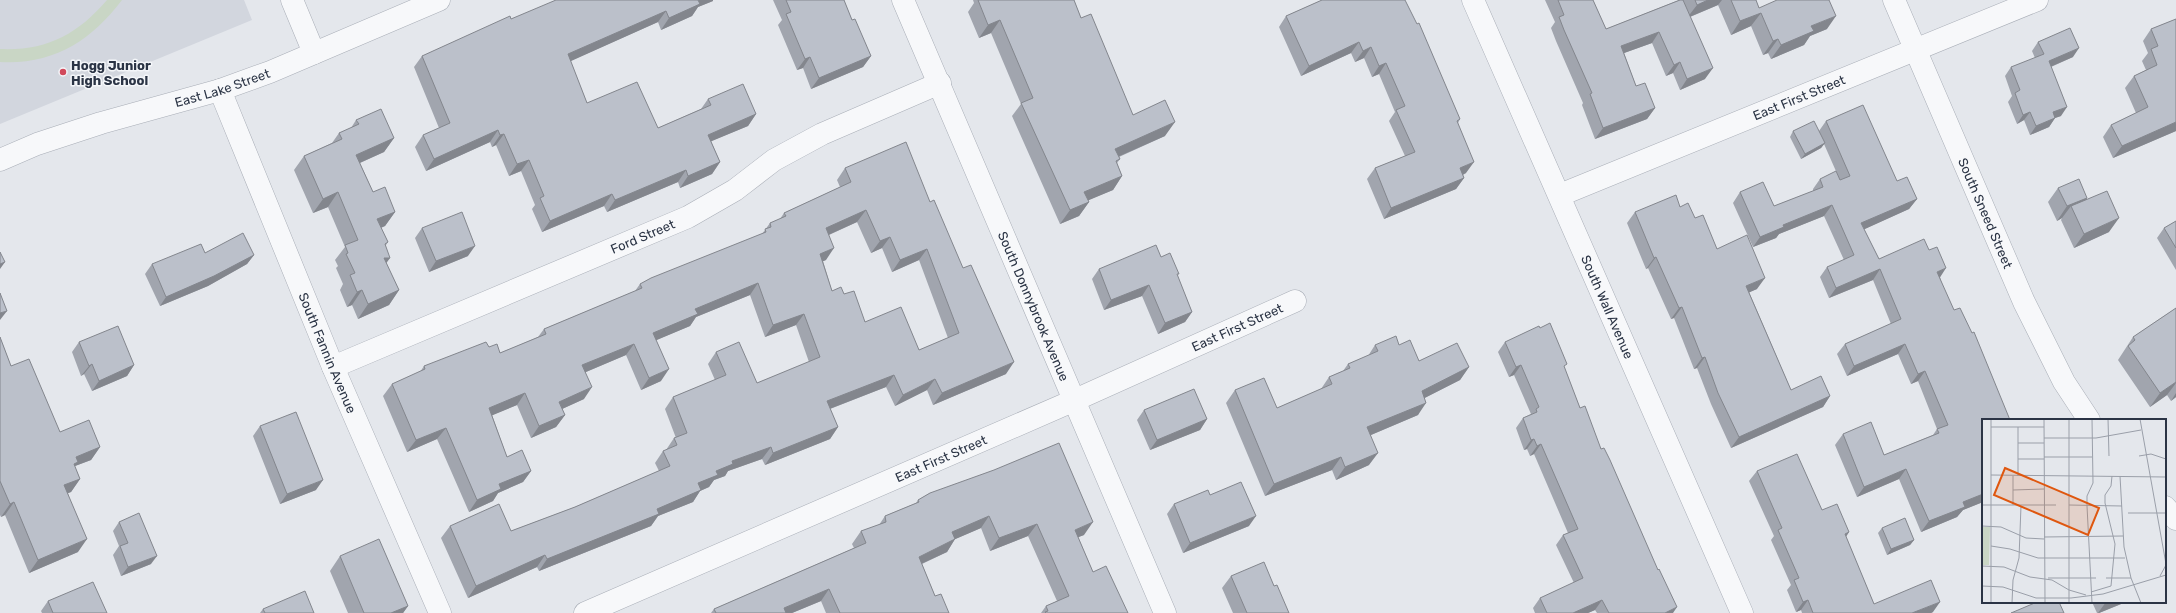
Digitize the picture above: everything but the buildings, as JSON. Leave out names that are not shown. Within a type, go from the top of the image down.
[{"type":"street","points":[[292,0],[314,53]]},
{"type":"street","name":"East Lake Street","points":[[0,160],[37,144],[101,123],[220,90],[314,53],[439,0]]},
{"type":"street","name":"South Donnybrook Avenue","points":[[903,0],[940,83],[1165,613]]},
{"type":"street","name":"South Wall Avenue","points":[[1473,0],[1560,195],[1742,613]]},
{"type":"street","name":"South Sneed Street","points":[[1894,0],[1914,50],[2024,302],[2064,382],[2087,419]]},
{"type":"street","name":"East First Street","points":[[1560,195],[2037,0]]},
{"type":"street","name":"Ford Street","points":[[333,367],[688,217],[735,190],[774,160],[822,134],[940,83]]},
{"type":"street","name":"South Fannin Avenue","points":[[220,90],[333,367],[440,613]]},
{"type":"street","name":"East First Street","points":[[585,613],[623,606],[1295,301]]},
{"type":"street","points":[[2166,508],[2176,519]]},
{"type":"shaded area","name":"Hogg Junior High School","points":[[0,0],[244,0],[252,20],[0,124]]},
{"type":"green space","points":[[107,0],[122,0],[110,15],[97,27],[69,48],[54,55],[37,59],[19,62],[0,62],[0,49],[32,47],[46,44],[60,38],[84,23]]},
{"type":"place","name":"Hogg Junior High School","points":[[63,72]]}]
